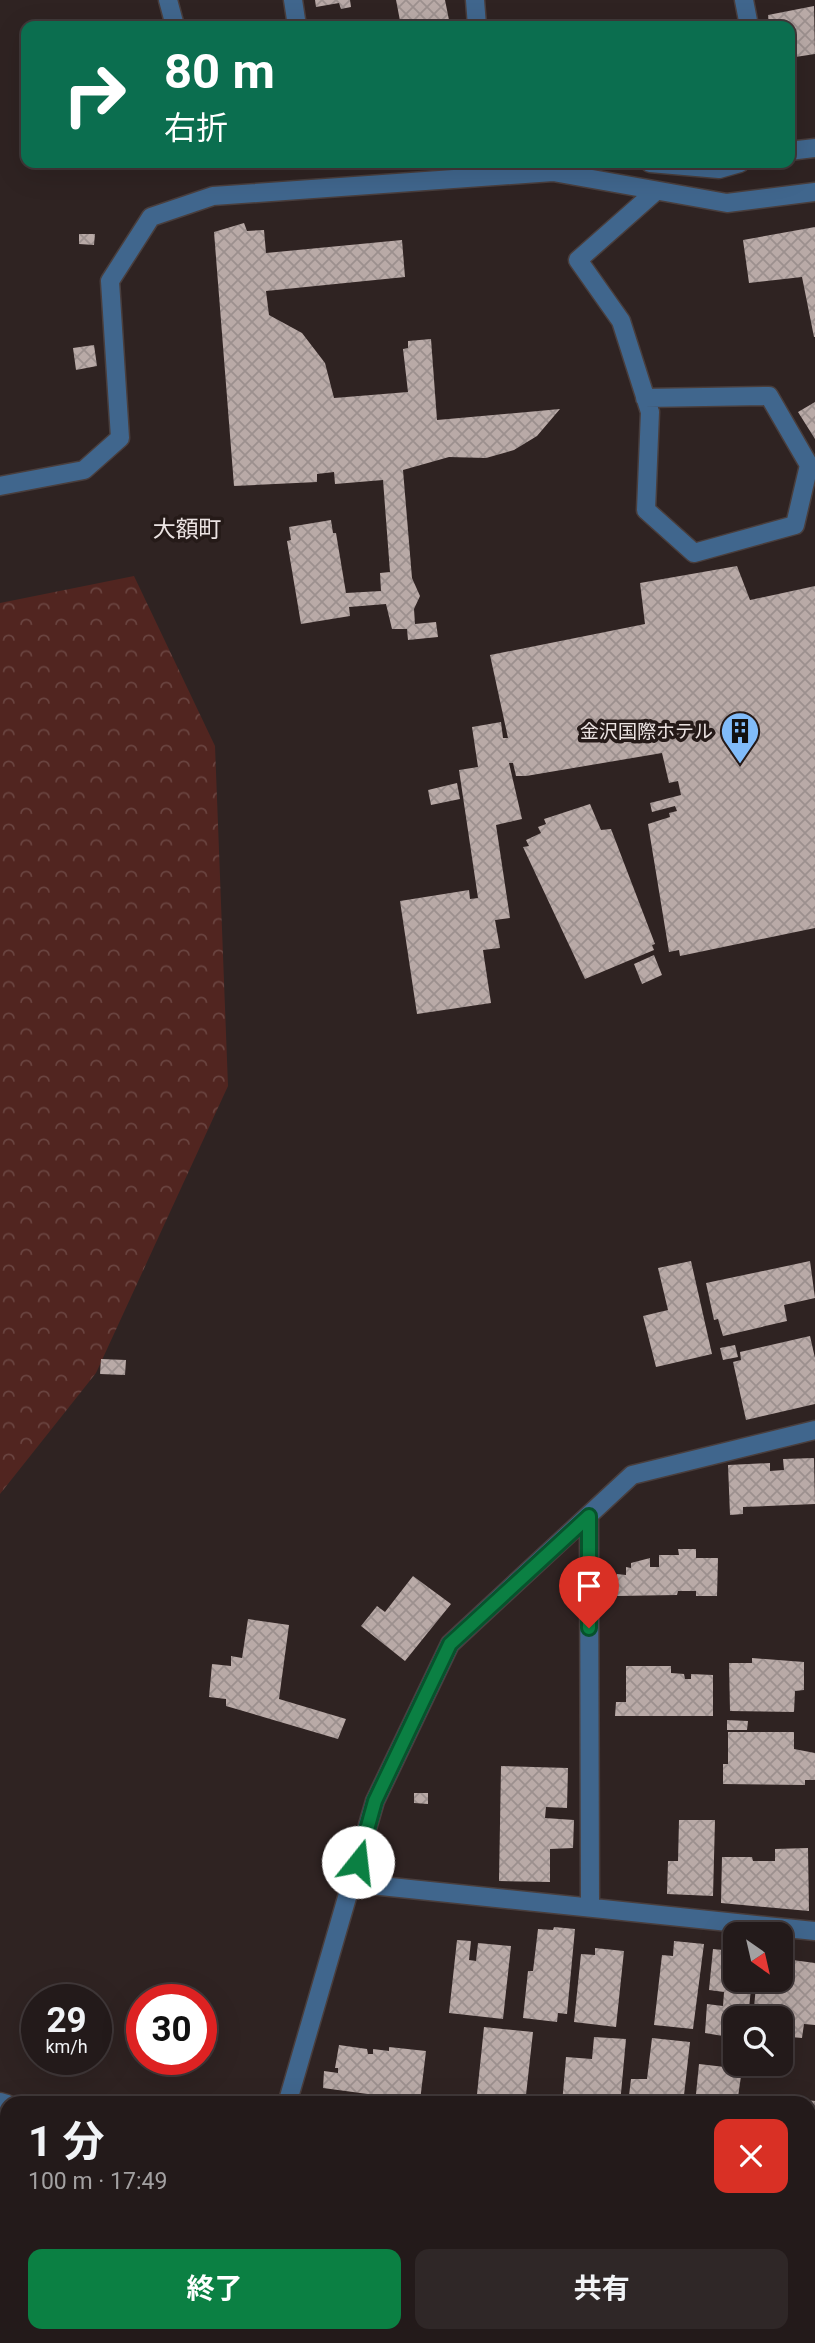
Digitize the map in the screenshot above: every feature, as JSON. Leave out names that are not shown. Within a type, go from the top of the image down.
[{"type":"street","points":[[167,0],[173,21]]},
{"type":"street","points":[[293,0],[297,21]]},
{"type":"street","points":[[475,0],[477,21]]},
{"type":"street","points":[[744,0],[748,21]]},
{"type":"street","points":[[795,150],[815,148]]},
{"type":"street","points":[[0,486],[84,470],[120,438],[110,281],[151,217],[213,197],[553,172],[727,203],[815,192]]},
{"type":"street","points":[[645,398],[769,396],[809,465],[795,525],[694,553],[646,510],[650,412],[645,398],[621,321],[578,260],[656,191]]},
{"type":"street","points":[[290,2096],[375,1801],[450,1644],[632,1475],[815,1430]]},
{"type":"street","points":[[589,1516],[590,1907]]},
{"type":"street","points":[[352,1883],[815,1931]]},
{"type":"green space","points":[[134,576],[215,746],[228,1086],[96,1373],[0,1494],[0,603]]},
{"type":"building","points":[[315,0],[350,0],[351,7],[341,9],[339,3],[316,7]]},
{"type":"building","points":[[396,0],[445,0],[449,21],[400,21]]},
{"type":"building","points":[[814,6],[815,54],[795,57],[795,21],[769,21],[768,15]]},
{"type":"building","points":[[244,223],[247,231],[264,230],[266,253],[402,240],[405,277],[266,291],[269,315],[302,333],[325,363],[334,398],[408,392],[403,349],[408,348],[408,341],[431,339],[437,420],[560,409],[537,436],[514,450],[486,458],[449,457],[403,470],[412,578],[420,596],[414,609],[415,624],[436,622],[438,637],[408,640],[407,629],[392,629],[386,604],[349,607],[350,616],[301,624],[287,541],[291,540],[289,527],[331,520],[333,533],[336,533],[346,593],[381,591],[380,573],[390,572],[383,480],[335,484],[334,472],[317,474],[317,482],[234,486],[214,232]]},
{"type":"building","points":[[815,227],[814,337],[802,277],[749,283],[743,240]]},
{"type":"building","points":[[79,234],[95,234],[94,245],[79,244]]},
{"type":"building","points":[[94,345],[97,366],[76,370],[73,348]]},
{"type":"building","points":[[815,402],[815,439],[798,412]]},
{"type":"building","name":"金沢国際ホテル","points":[[737,566],[750,600],[815,586],[815,928],[680,956],[679,950],[669,952],[648,824],[670,817],[669,813],[677,811],[675,806],[652,812],[650,803],[681,795],[678,781],[669,783],[662,753],[526,776],[516,776],[513,763],[509,763],[522,819],[496,825],[510,918],[495,920],[500,948],[483,950],[491,1003],[417,1014],[400,901],[469,890],[470,899],[478,898],[459,770],[478,767],[472,727],[501,722],[503,738],[508,738],[490,655],[645,624],[640,583]]},
{"type":"building","points":[[457,783],[460,799],[431,805],[428,790]]},
{"type":"building","points":[[590,804],[601,830],[611,829],[655,944],[652,945],[654,950],[585,979],[523,847],[529,846],[526,840],[541,833],[538,827],[546,824],[544,819]]},
{"type":"building","points":[[654,955],[662,975],[642,984],[634,964]]},
{"type":"building","points":[[691,1261],[712,1354],[656,1367],[643,1316],[668,1310],[658,1268]]},
{"type":"building","points":[[810,1261],[815,1298],[784,1305],[787,1321],[723,1336],[718,1319],[714,1320],[706,1283]]},
{"type":"building","points":[[810,1336],[815,1358],[815,1404],[746,1420],[733,1362],[741,1360],[740,1352]]},
{"type":"building","points":[[735,1345],[738,1357],[723,1360],[720,1348]]},
{"type":"building","points":[[101,1359],[126,1360],[125,1375],[100,1374]]},
{"type":"building","points":[[814,1458],[815,1504],[743,1507],[743,1514],[730,1515],[728,1465],[770,1463],[770,1471],[784,1470],[783,1459]]},
{"type":"building","points":[[678,1549],[696,1549],[696,1558],[718,1558],[717,1596],[696,1596],[696,1591],[678,1591],[677,1595],[617,1596],[617,1574],[626,1575],[626,1567],[631,1568],[631,1563],[650,1558],[650,1567],[659,1567],[659,1555],[679,1555]]},
{"type":"building","points":[[413,1576],[451,1604],[405,1661],[361,1626],[377,1606],[385,1612]]},
{"type":"building","points":[[248,1619],[289,1625],[279,1699],[346,1719],[338,1739],[226,1706],[226,1699],[209,1697],[212,1664],[231,1666],[231,1656],[242,1658]]},
{"type":"building","points":[[752,1658],[804,1662],[804,1690],[795,1691],[794,1712],[730,1711],[729,1663],[752,1663]]},
{"type":"building","points":[[626,1666],[671,1666],[671,1673],[684,1674],[685,1679],[691,1679],[691,1674],[713,1675],[713,1716],[615,1716],[616,1702],[626,1702]]},
{"type":"building","points":[[727,1720],[748,1721],[747,1730],[727,1730]]},
{"type":"building","points":[[728,1732],[794,1732],[794,1749],[815,1753],[815,1780],[805,1780],[805,1785],[723,1784],[723,1764],[728,1764]]},
{"type":"building","points":[[501,1766],[568,1768],[567,1808],[546,1807],[545,1818],[574,1820],[573,1848],[550,1849],[550,1882],[499,1881]]},
{"type":"building","points":[[414,1793],[428,1793],[428,1804],[414,1803]]},
{"type":"building","points":[[679,1820],[715,1820],[713,1896],[667,1894],[668,1861],[678,1861]]},
{"type":"building","points":[[808,1848],[809,1911],[721,1903],[722,1857],[752,1857],[753,1861],[775,1861],[775,1849]]},
{"type":"building","points":[[554,1927],[575,1929],[567,2014],[558,2013],[557,2022],[523,2018],[528,1971],[533,1971],[538,1929],[553,1930]]},
{"type":"building","points":[[457,1940],[471,1941],[469,1960],[476,1961],[478,1943],[511,1946],[503,2019],[449,2013]]},
{"type":"building","points":[[674,1941],[704,1944],[693,2029],[654,2025],[662,1955],[673,1956]]},
{"type":"building","points":[[595,1948],[624,1951],[616,2027],[574,2022],[581,1954],[595,1955]]},
{"type":"building","points":[[713,1949],[723,1950],[723,1992],[709,1990]]},
{"type":"building","points":[[793,1960],[815,1963],[815,2025],[804,2024],[802,2038],[793,2037],[793,2006],[754,2006],[755,1992],[793,1992]]},
{"type":"building","points":[[724,1992],[751,1992],[749,2006],[723,2006]]},
{"type":"building","points":[[707,2004],[723,2006],[723,2036],[705,2033]]},
{"type":"building","points":[[484,2027],[533,2032],[526,2096],[477,2096]]},
{"type":"building","points":[[594,2037],[626,2039],[621,2096],[563,2096],[566,2057],[592,2059]]},
{"type":"building","points":[[652,2038],[690,2042],[684,2096],[629,2096],[631,2079],[647,2079]]},
{"type":"building","points":[[339,2045],[367,2049],[368,2054],[373,2054],[373,2049],[389,2051],[389,2047],[426,2051],[421,2096],[383,2096],[323,2088],[324,2071],[338,2073],[338,2068],[335,2068]]},
{"type":"building","points":[[699,2064],[723,2067],[723,2076],[741,2076],[738,2096],[696,2096]]},
{"type":"place","name":"金沢国際ホテル","points":[[740,765]]},
{"type":"district","name":"大額町","points":[[187,529]]},
{"type":"route","points":[[358,1862],[375,1801],[450,1644],[589,1516],[589,1628]]}]
